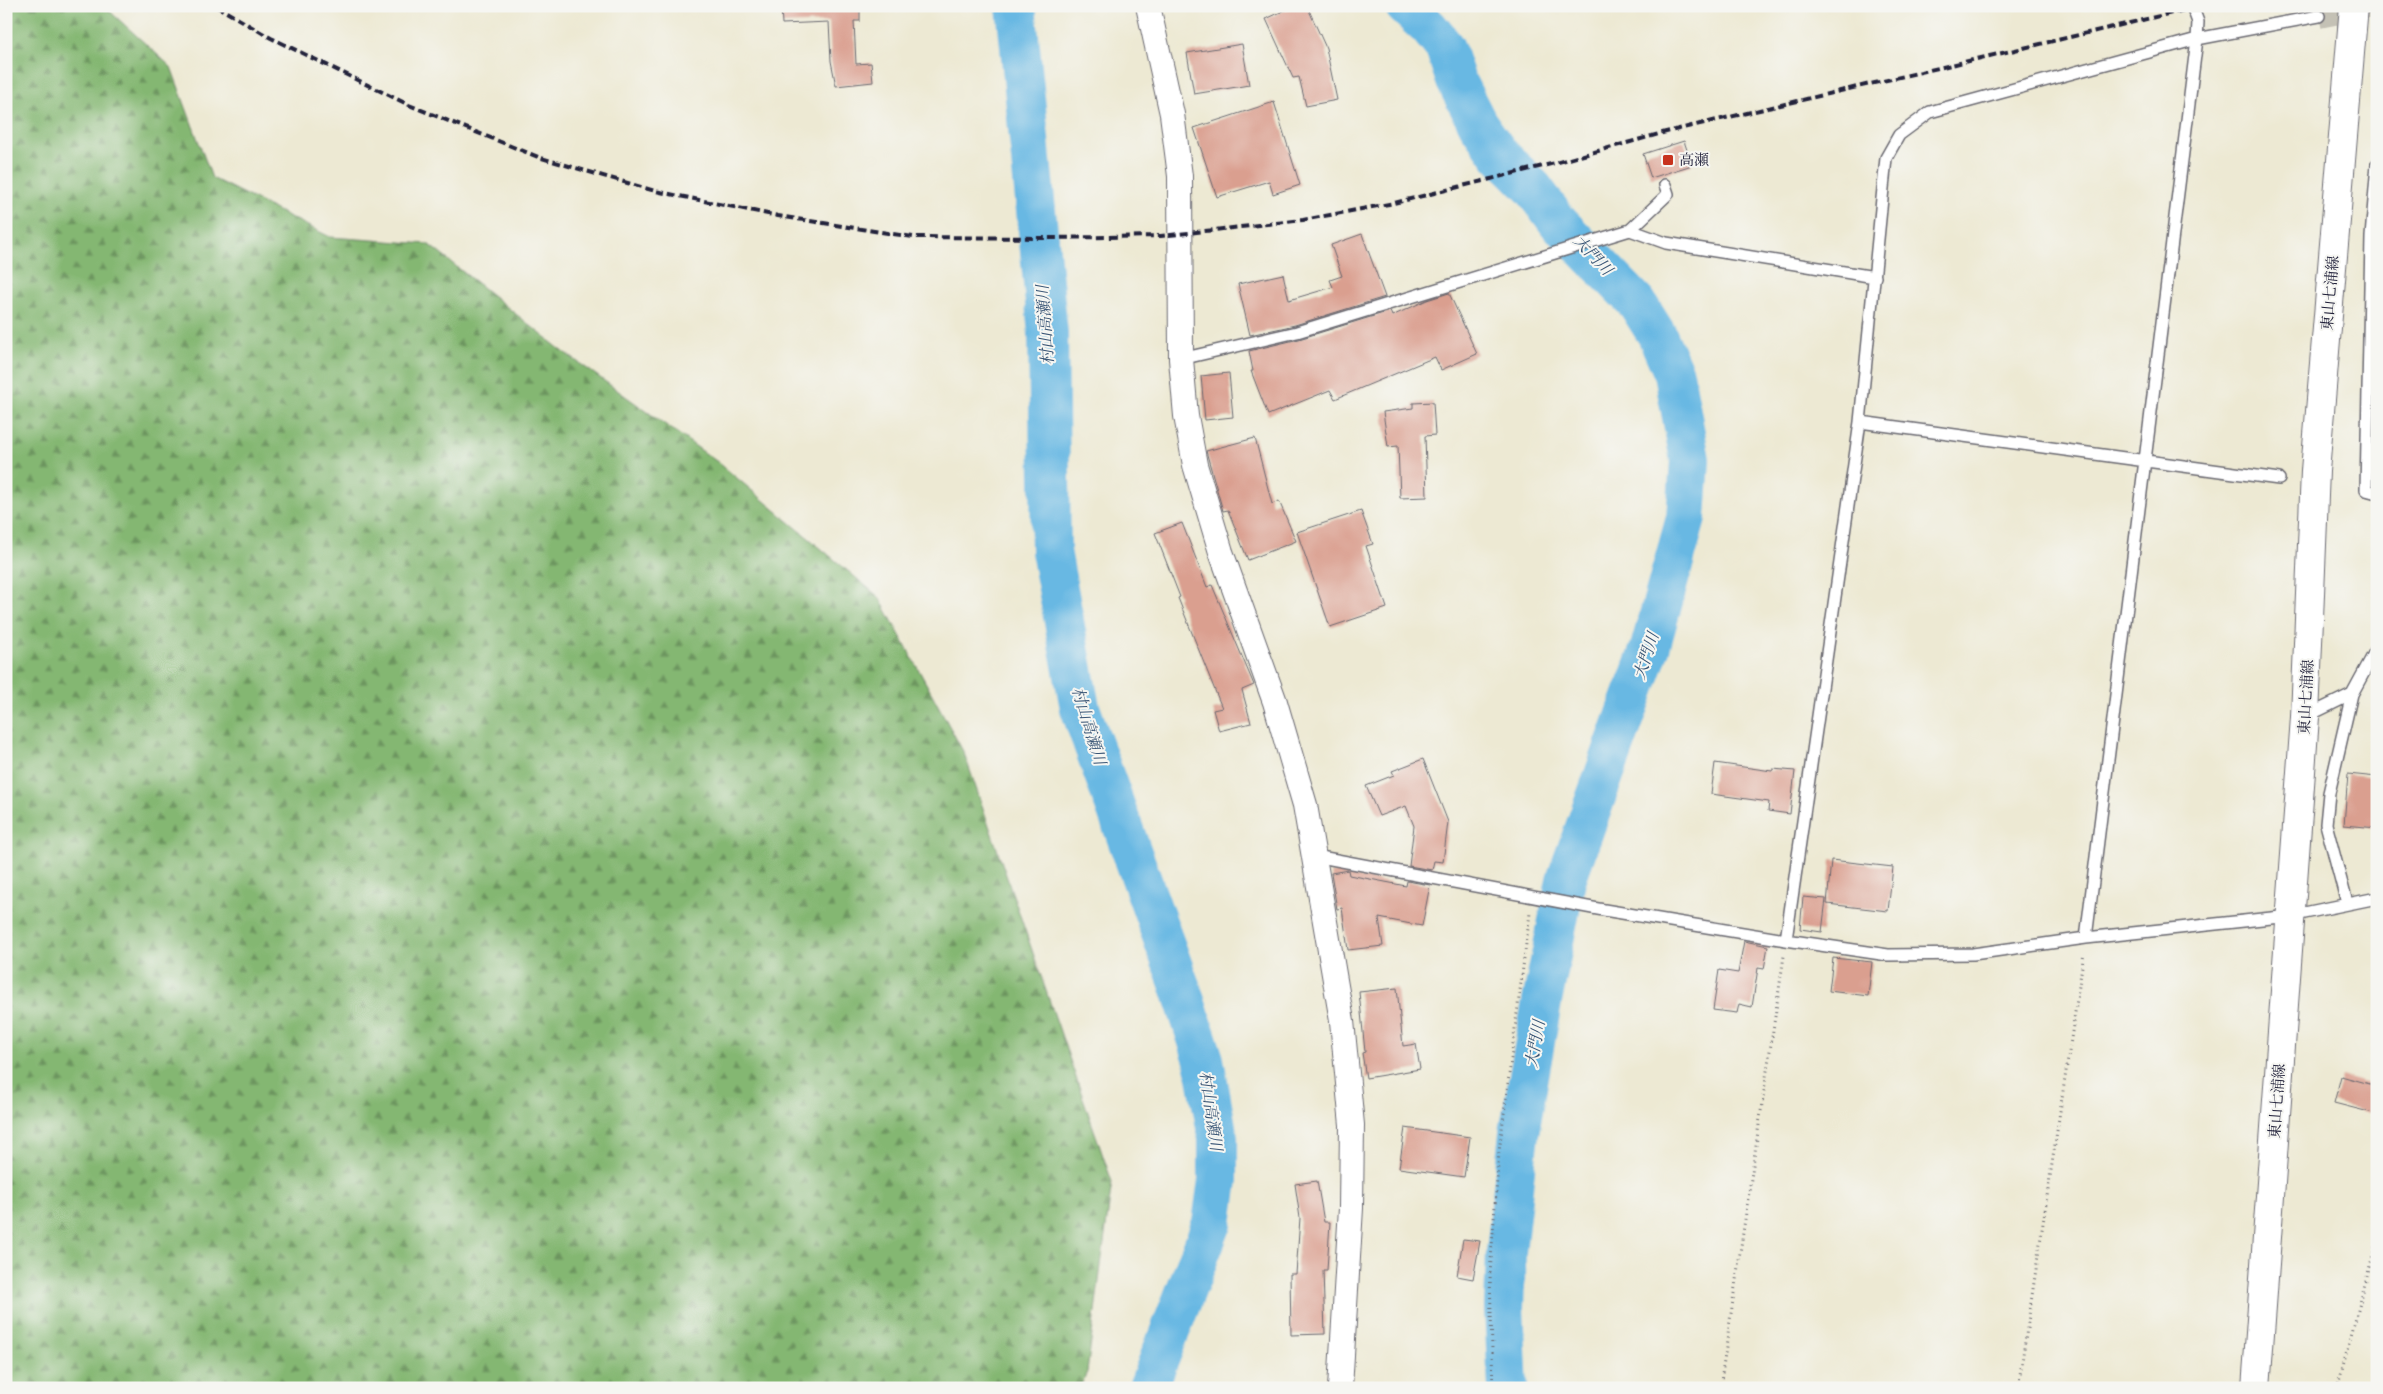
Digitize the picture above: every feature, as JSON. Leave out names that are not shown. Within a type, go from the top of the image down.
[{"type":"main road","name":"東山七浦線","points":[[2256,1388],[2305,717],[2315,471],[2353,18]]},
{"type":"street","points":[[1148,6],[1172,114],[1180,176],[1181,359],[1186,416],[1195,465],[1221,552],[1275,702],[1305,805],[1342,1021],[1352,1125],[1351,1208],[1340,1388]]},
{"type":"lane","points":[[2086,938],[2147,461],[2197,39],[2198,22],[2192,6]]},
{"type":"lane","points":[[1786,940],[1860,422],[1886,158],[1899,135],[1930,112],[2197,39],[2319,16]]},
{"type":"lane","points":[[2377,164],[2371,237],[2366,490],[2377,493]]},
{"type":"lane","points":[[1181,359],[1297,332],[1558,250],[1630,230],[1668,194],[1665,185]]},
{"type":"lane","points":[[1630,230],[1666,243],[1875,277]]},
{"type":"lane","points":[[1860,422],[2279,478]]},
{"type":"lane","points":[[2348,903],[2326,824],[2329,793],[2352,694],[2377,648]]},
{"type":"lane","points":[[2305,717],[2352,694]]},
{"type":"lane","points":[[1315,856],[1598,908],[1786,940],[1888,955],[1973,954],[2086,938],[2290,916],[2377,898]]},
{"type":"path","points":[[1493,1388],[1490,1274],[1498,1161],[1537,897]]},
{"type":"path","points":[[2018,1388],[2086,938]]},
{"type":"path","points":[[1720,1388],[1786,940]]},
{"type":"path","points":[[2337,1388],[2377,1240]]},
{"type":"green space","points":[[6,6],[104,6],[171,67],[212,178],[330,237],[428,244],[561,350],[719,463],[879,597],[964,753],[1112,1182],[1087,1372],[1080,1388],[6,1388]]},
{"type":"building","points":[[781,6],[860,6],[860,21],[854,21],[856,64],[871,63],[873,82],[836,86],[831,61],[829,22],[782,24]]},
{"type":"building","points":[[1294,6],[1307,6],[1326,48],[1337,100],[1306,106],[1299,77],[1293,78],[1266,19]]},
{"type":"building","points":[[1242,44],[1249,85],[1194,94],[1187,53]]},
{"type":"building","points":[[1274,102],[1300,185],[1273,194],[1269,181],[1217,197],[1194,128]]},
{"type":"building","points":[[1684,141],[1692,165],[1651,178],[1643,154]]},
{"type":"building","points":[[1362,234],[1385,297],[1295,325],[1250,335],[1238,284],[1283,274],[1289,300],[1333,287],[1330,280],[1342,276],[1331,245]]},
{"type":"building","points":[[1449,293],[1477,354],[1441,370],[1435,357],[1335,399],[1330,390],[1268,415],[1251,371],[1253,371],[1249,351],[1299,339],[1390,311],[1392,316],[1427,300]]},
{"type":"building","points":[[1229,373],[1233,417],[1205,420],[1201,376]]},
{"type":"building","points":[[1433,402],[1435,435],[1425,436],[1427,497],[1400,498],[1398,446],[1388,447],[1383,412],[1413,408],[1413,403]]},
{"type":"building","points":[[1255,438],[1272,504],[1279,501],[1296,541],[1248,560],[1228,510],[1223,511],[1206,451]]},
{"type":"building","points":[[1361,511],[1373,544],[1366,546],[1387,608],[1330,627],[1297,532]]},
{"type":"building","points":[[1182,523],[1207,587],[1212,585],[1254,685],[1242,690],[1251,723],[1219,731],[1213,710],[1222,708],[1178,598],[1180,597],[1155,533]]},
{"type":"building","points":[[1423,759],[1448,822],[1443,862],[1434,861],[1432,870],[1409,866],[1414,826],[1406,806],[1379,816],[1366,786],[1394,775],[1392,771]]},
{"type":"building","points":[[1715,763],[1772,771],[1773,769],[1795,771],[1790,814],[1768,811],[1769,802],[1711,794]]},
{"type":"building","points":[[2348,774],[2377,777],[2377,828],[2344,825]]},
{"type":"building","points":[[1831,860],[1893,867],[1888,911],[1827,904]]},
{"type":"building","points":[[1348,870],[1349,875],[1406,886],[1407,881],[1430,885],[1422,926],[1379,918],[1383,946],[1348,950],[1342,908],[1337,909],[1331,873]]},
{"type":"building","points":[[1803,897],[1826,899],[1822,932],[1800,929]]},
{"type":"building","points":[[1744,941],[1768,946],[1764,969],[1758,968],[1752,1007],[1739,1004],[1737,1013],[1713,1010],[1719,970],[1738,973]]},
{"type":"building","points":[[1833,958],[1872,962],[1868,996],[1829,991]]},
{"type":"building","points":[[1397,988],[1403,1046],[1416,1044],[1420,1069],[1366,1078],[1362,1053],[1365,1052],[1359,992]]},
{"type":"building","points":[[2341,1076],[2377,1086],[2377,1114],[2334,1103]]},
{"type":"building","points":[[1405,1128],[1470,1137],[1464,1177],[1399,1168]]},
{"type":"building","points":[[1317,1181],[1324,1222],[1330,1222],[1327,1270],[1323,1270],[1325,1334],[1291,1335],[1290,1274],[1296,1274],[1300,1218],[1295,1184]]},
{"type":"building","points":[[1463,1239],[1480,1241],[1473,1279],[1457,1276]]},
{"type":"waterway","name":"村山高瀬川","points":[[1016,6],[1048,333],[1051,551],[1080,708],[1181,989],[1204,1060],[1218,1138],[1218,1180],[1212,1223],[1148,1388]]},
{"type":"waterway","name":"大門川","points":[[1405,6],[1429,28],[1445,48],[1456,81],[1478,124],[1500,155],[1534,189],[1558,222],[1637,303],[1657,335],[1674,374],[1690,460],[1686,518],[1650,648],[1566,880],[1542,1002],[1519,1133],[1506,1252],[1504,1308],[1508,1388]]},
{"type":"tunnel","points":[[2319,16],[2368,6]]},
{"type":"railway","points":[[216,6],[271,38],[409,105],[538,157],[655,191],[778,216],[913,237],[1050,238],[1161,236],[1303,220],[1394,203],[1555,163],[1666,132],[2202,6]]},
{"type":"place","name":"高瀬","points":[[1668,160]]}]
